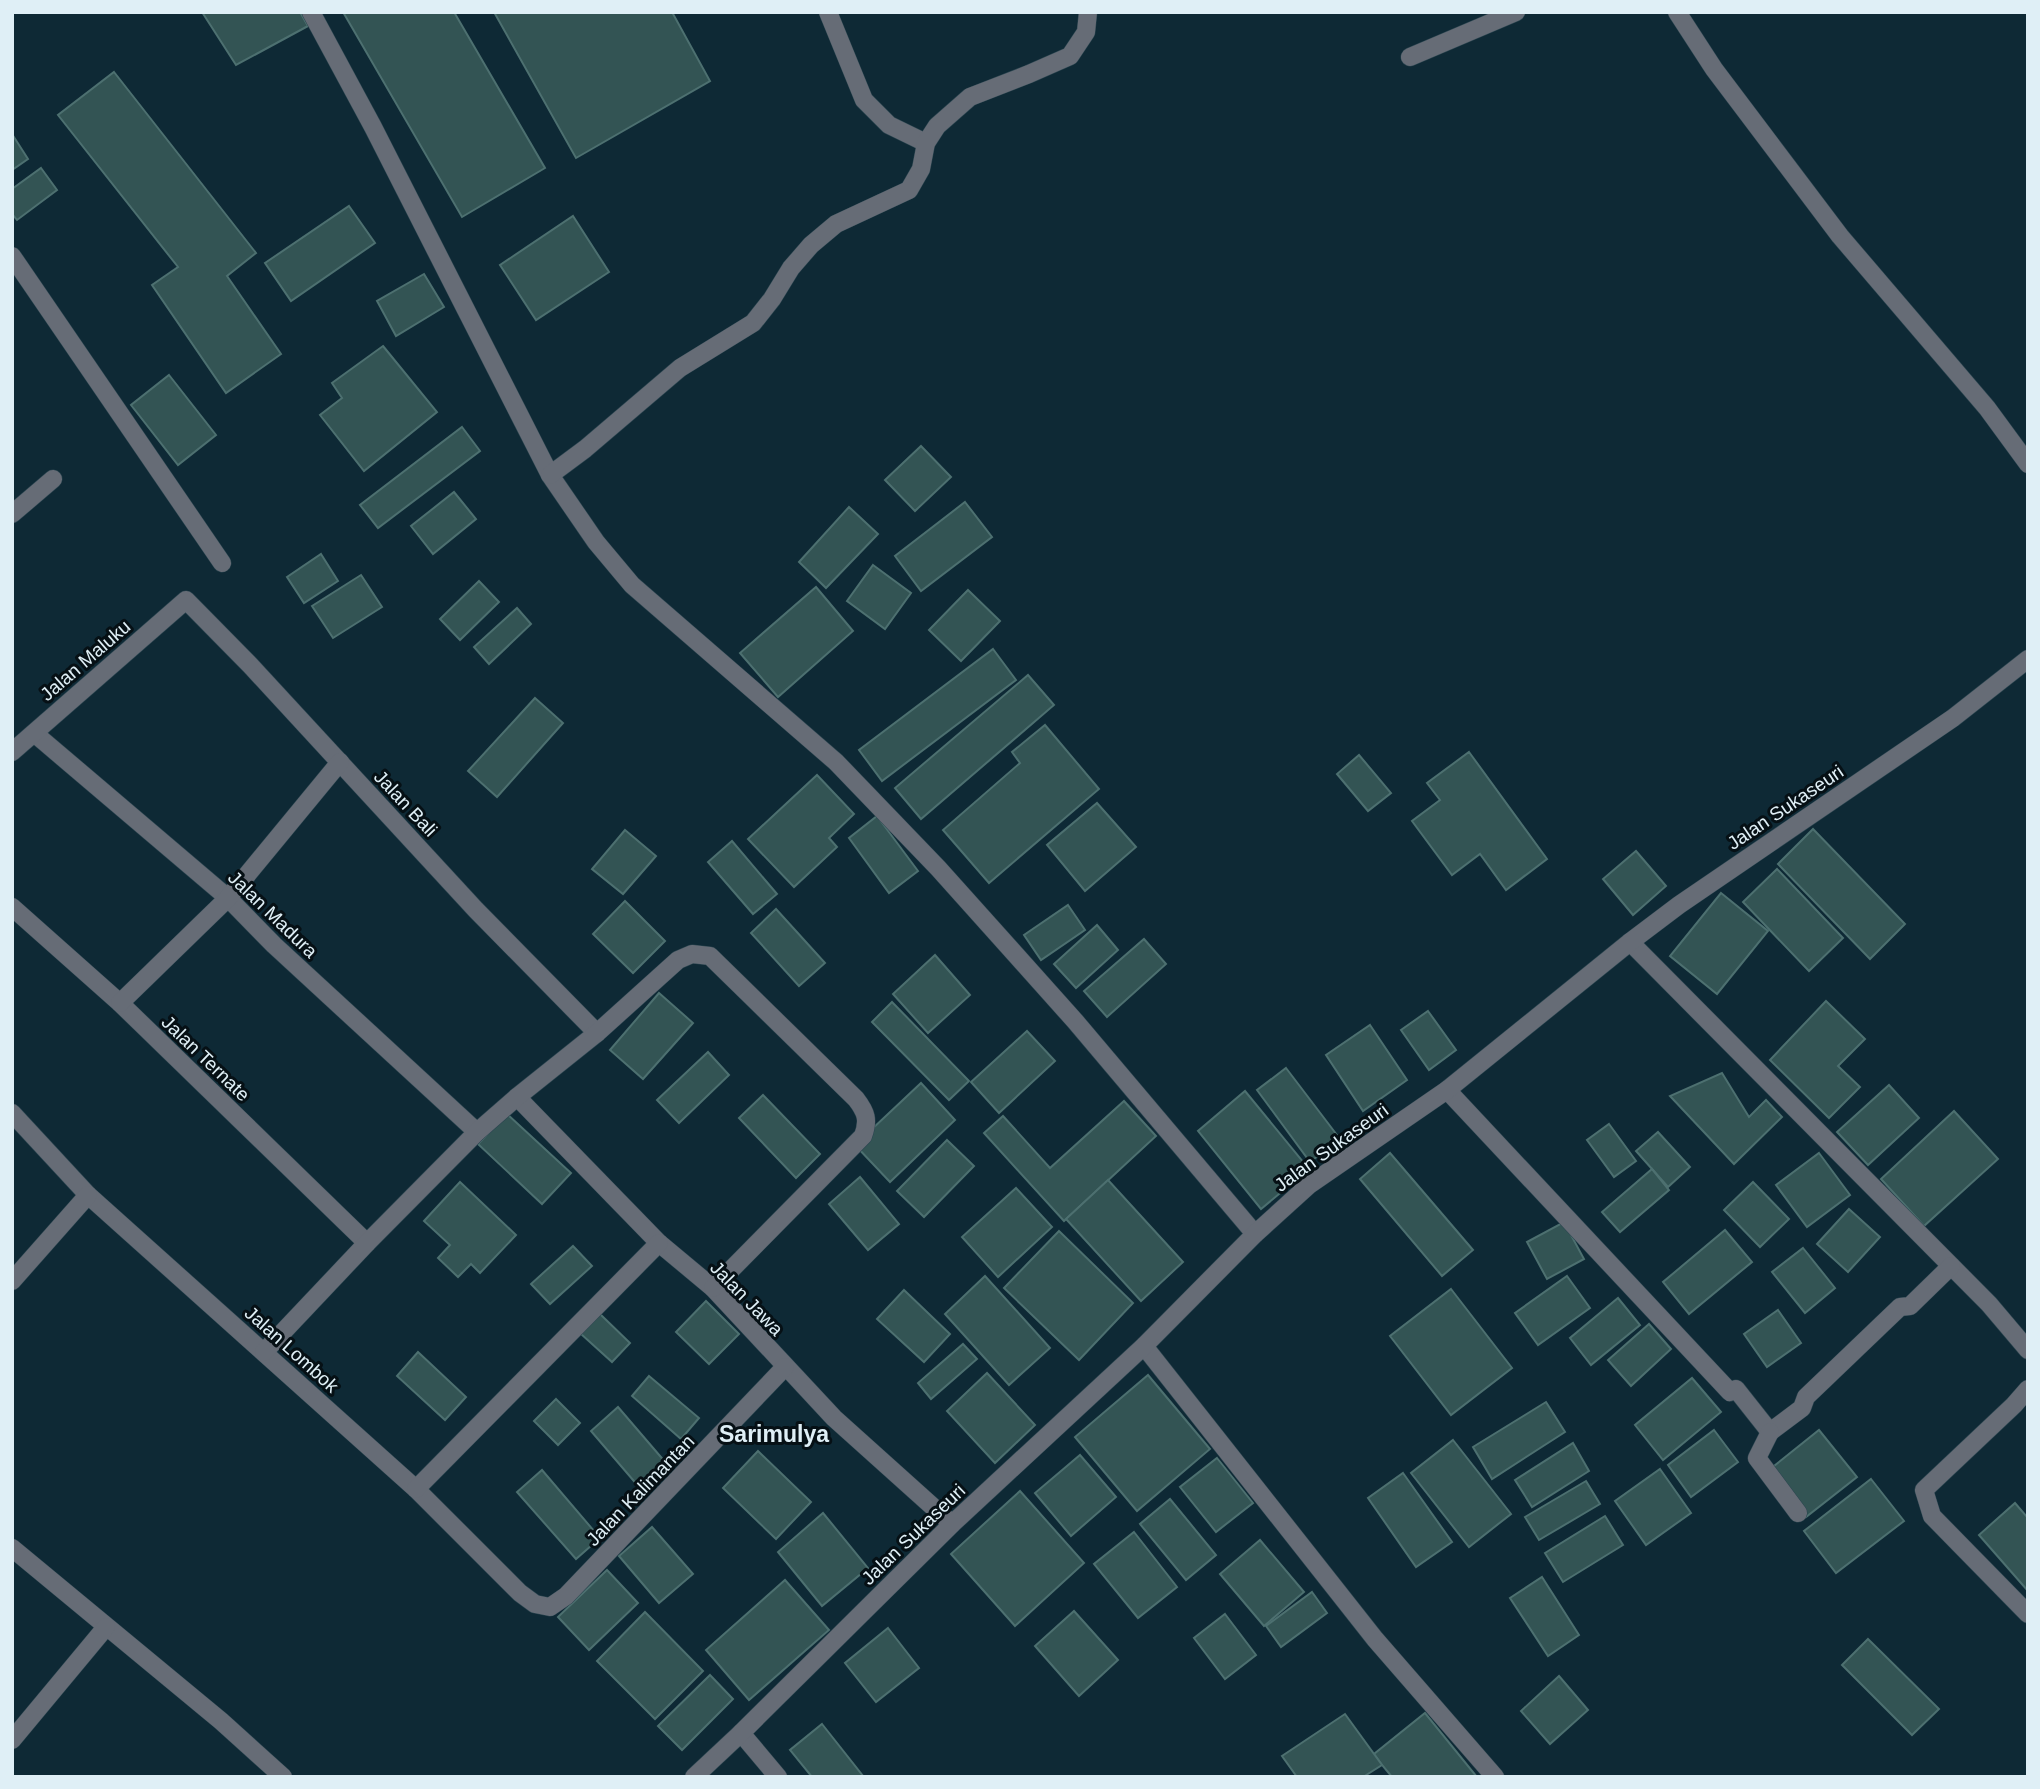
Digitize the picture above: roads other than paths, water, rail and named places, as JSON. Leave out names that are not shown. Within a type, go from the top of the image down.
[{"type":"street","points":[[311,12],[373,127],[550,475],[596,542],[632,585],[836,762],[938,868],[1075,1021],[1255,1234]]},
{"type":"street","points":[[828,12],[864,100],[889,125],[926,144]]},
{"type":"street","points":[[550,475],[585,449],[680,368],[752,323],[772,299],[791,268],[811,245],[836,224],[908,190],[921,169],[926,144],[937,126],[970,97],[1070,56],[1086,32],[1088,12]]},
{"type":"street","points":[[1410,57],[1516,12]]},
{"type":"street","points":[[1677,12],[1714,69],[1840,236],[1987,408],[2028,464]]},
{"type":"street","points":[[12,256],[222,563]]},
{"type":"street","points":[[12,514],[53,479]]},
{"type":"street","name":"Jalan Maluku","points":[[12,752],[186,600]]},
{"type":"street","name":"Jalan Bali","points":[[186,600],[250,665],[476,909],[597,1033]]},
{"type":"street","name":"Jalan Sukaseuri","points":[[694,1777],[952,1524],[1143,1346],[1255,1234],[1309,1185],[1447,1090],[1690,897],[1954,718],[2028,659]]},
{"type":"street","name":"Jalan Madura","points":[[34,733],[228,898],[477,1132]]},
{"type":"street","points":[[120,1003],[228,898],[340,762]]},
{"type":"street","name":"Jalan Ternate","points":[[12,907],[120,1003],[367,1243]]},
{"type":"street","points":[[1630,942],[1989,1304],[2028,1350]]},
{"type":"street","points":[[264,1352],[477,1132],[597,1033],[678,960],[692,954],[710,957],[863,1108],[867,1118],[863,1136],[713,1288]]},
{"type":"street","points":[[1447,1090],[1730,1392],[1737,1388],[1770,1432]]},
{"type":"street","name":"Jalan Jawa","points":[[517,1097],[659,1243],[713,1288],[834,1418],[952,1524]]},
{"type":"street","name":"Jalan Lombok","points":[[12,1113],[88,1195],[416,1489],[520,1593],[535,1604],[550,1607]]},
{"type":"street","points":[[12,1282],[88,1195]]},
{"type":"street","points":[[416,1489],[659,1243]]},
{"type":"street","points":[[1798,1513],[1757,1458],[1770,1432],[1802,1408],[1806,1397],[1900,1307],[1910,1306],[1951,1266]]},
{"type":"street","points":[[1143,1346],[1375,1639],[1495,1777]]},
{"type":"street","name":"Jalan Kalimantan","points":[[550,1607],[566,1597],[584,1579],[785,1367]]},
{"type":"street","points":[[2028,1389],[1924,1490],[1932,1516],[2028,1614]]},
{"type":"street","points":[[12,1548],[221,1721],[283,1777]]},
{"type":"street","points":[[12,1740],[106,1627]]},
{"type":"street","points":[[741,1733],[778,1777]]},
{"type":"district","name":"Sarimulya","points":[[774,1434]]}]
